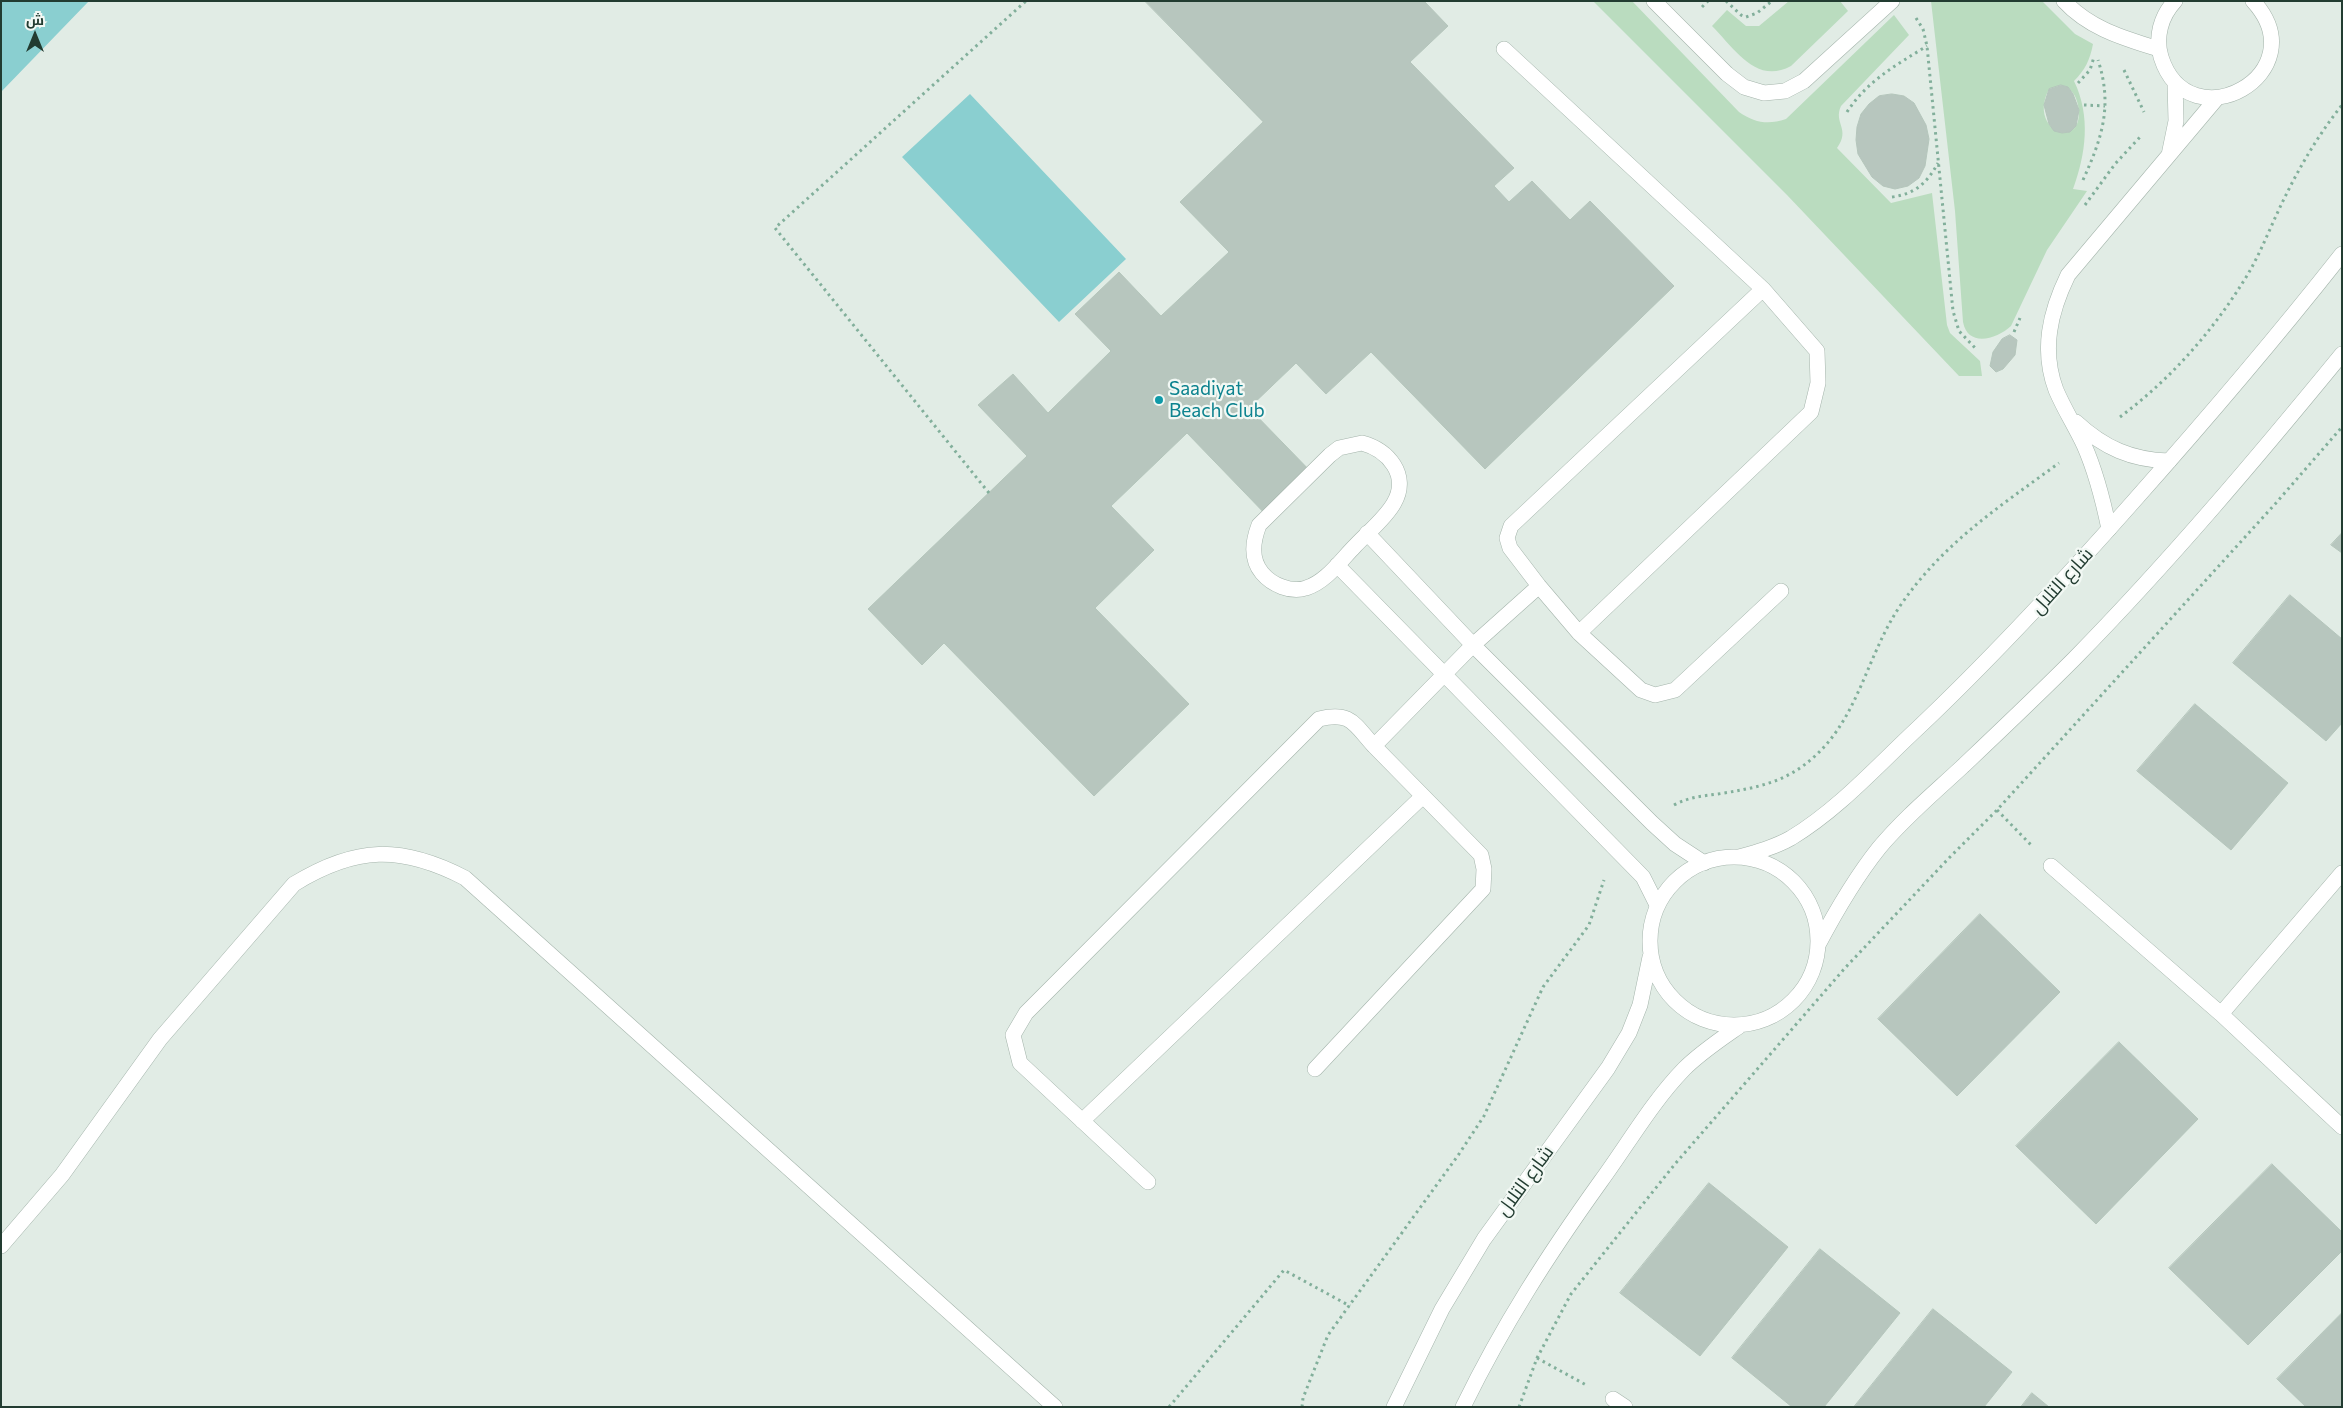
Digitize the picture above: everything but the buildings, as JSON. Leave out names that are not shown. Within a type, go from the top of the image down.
[{"type":"street","points":[[1654,1],[1727,74],[1744,87],[1764,93],[1785,91],[1804,81],[1892,1]]},
{"type":"street","points":[[2064,1],[2080,17],[2097,27],[2119,37],[2158,48]]},
{"type":"street","points":[[2176,1],[2164,16],[2159,32],[2158,48],[2164,67],[2175,82],[2188,91],[2202,96],[2217,98],[2234,94],[2249,87],[2260,74],[2268,60],[2270,35],[2263,5]]},
{"type":"street","points":[[1504,49],[1763,289],[1817,351],[1818,383],[1811,412],[1579,633]]},
{"type":"street","points":[[2168,159],[2176,121],[2175,82]]},
{"type":"street","points":[[2109,529],[2088,441],[2068,414],[2056,388],[2049,360],[2049,331],[2055,302],[2068,275],[2168,159],[2217,98]]},
{"type":"street","name":"شارع التلال","points":[[1739,857],[1765,850],[1790,839],[1833,808],[1993,656],[2169,461],[2305,301],[2342,254]]},
{"type":"street","points":[[1763,289],[1511,526],[1508,538],[1510,548],[1538,586],[1579,633],[1640,690],[1655,695],[1675,690],[1781,591]]},
{"type":"street","points":[[1818,945],[1856,878],[1880,847],[1906,818],[2025,708],[2112,620],[2195,529],[2276,435],[2342,354]]},
{"type":"street","points":[[2088,441],[2149,460],[2169,461]]},
{"type":"street","points":[[1362,443],[1383,451],[1391,459],[1399,480],[1395,502],[1337,565],[1317,584],[1305,588],[1292,589],[1280,586],[1265,576],[1255,561],[1254,536],[1259,525],[1267,516],[1330,455],[1339,448],[1350,444],[1362,443]]},
{"type":"street","points":[[1367,533],[1473,645],[1652,823],[1675,844],[1704,863]]},
{"type":"street","points":[[1337,565],[1622,855],[1643,878],[1657,905]]},
{"type":"street","points":[[1374,746],[1473,645],[1538,586]]},
{"type":"street","points":[[1148,1182],[1020,1063],[1013,1036],[1026,1013],[1319,719],[1335,715],[1348,718],[1481,855],[1484,869],[1483,888],[1315,1069]]},
{"type":"street","points":[[1082,1121],[1423,796]]},
{"type":"street","points":[[1,1246],[62,1176],[160,1039],[294,884],[318,869],[344,859],[372,855],[397,855],[421,859],[465,878],[1055,1407]]},
{"type":"street","points":[[1739,857],[1760,862],[1780,871],[1796,885],[1809,903],[1816,924],[1818,945],[1814,966],[1807,984],[1795,999],[1779,1012],[1760,1021],[1741,1025],[1720,1024],[1688,1012],[1674,1001],[1663,988],[1655,972],[1649,938],[1651,921],[1657,905],[1669,887],[1685,873],[1704,863],[1721,858],[1739,857]]},
{"type":"street","points":[[2051,866],[2220,1014],[2342,1126]]},
{"type":"street","points":[[2220,1014],[2342,873]]},
{"type":"street","name":"شارع التلال","points":[[1394,1407],[1442,1309],[1484,1238],[1608,1068],[1628,1033],[1640,1005],[1651,956]]},
{"type":"street","points":[[1463,1407],[1513,1311],[1533,1278],[1653,1108],[1685,1068],[1703,1052],[1741,1025]]},
{"type":"path","points":[[989,493],[775,228],[1026,1]]},
{"type":"path","points":[[1726,1],[1741,15],[1746,17],[1756,13],[1772,1]]},
{"type":"path","points":[[1914,15],[1923,29],[1927,46],[1955,322],[1962,335],[1976,350]]},
{"type":"path","points":[[2119,37],[2119,50],[2126,76],[2146,117]]},
{"type":"path","points":[[1847,112],[1863,90],[1874,80],[1927,46]]},
{"type":"path","points":[[2083,180],[2101,138],[2105,106],[2103,80],[2095,53]]},
{"type":"path","points":[[2084,105],[2105,106]]},
{"type":"path","points":[[1652,823],[1668,808],[1682,800],[1765,786],[1791,774],[1814,757],[1834,736],[1846,719],[1879,642],[1899,607],[1923,575],[1962,535],[2151,394],[2188,356],[2220,316],[2248,272],[2305,160],[2342,105]]},
{"type":"path","points":[[2080,212],[2115,164],[2143,134]]},
{"type":"path","points":[[1892,197],[1912,192],[1921,186],[1929,179],[1938,163]]},
{"type":"path","points":[[2014,332],[2020,316]]},
{"type":"path","points":[[1519,1407],[1537,1358],[1571,1294],[1675,1164],[1845,968],[1997,810],[2276,503],[2342,427]]},
{"type":"path","points":[[1997,810],[2051,866]]},
{"type":"path","points":[[1302,1407],[1303,1398],[1328,1335],[1484,1116],[1543,987],[1589,925],[1606,875],[1622,855]]},
{"type":"path","points":[[1169,1407],[1284,1270],[1350,1306]]},
{"type":"path","points":[[1537,1358],[1619,1403]]},
{"type":"green space","points":[[1593,1],[1632,1],[1739,112],[1751,119],[1762,122],[1786,119],[1894,15],[1909,35],[1841,106],[1839,117],[1842,136],[1837,148],[1891,203],[1932,193],[1947,325],[1950,333],[1980,361],[1982,376],[1959,376],[1787,195]]},
{"type":"green space","points":[[1789,1],[1840,1],[1848,11],[1791,66],[1778,71],[1767,71],[1747,62],[1712,26],[1727,10],[1746,26],[1759,26]]},
{"type":"green space","points":[[1931,1],[2042,1],[2075,34],[2093,44],[2086,64],[2074,81],[2083,108],[2085,135],[2084,149],[2073,189],[2087,191],[2047,250],[2011,326],[1998,335],[1984,339],[1971,335],[1966,330],[1963,322],[1955,211]],"holes":[[[2061,85],[2072,92],[2078,105],[2078,120],[2074,129],[2067,132],[2058,131],[2050,126],[2045,117],[2044,104],[2049,89]]]},
{"type":"water","points":[[1,1],[89,1],[1,92]]},
{"type":"water","points":[[970,94],[1126,259],[1059,322],[902,157]]},
{"type":"place","name":"Saadiyat Beach Club","points":[[1159,400]]}]
